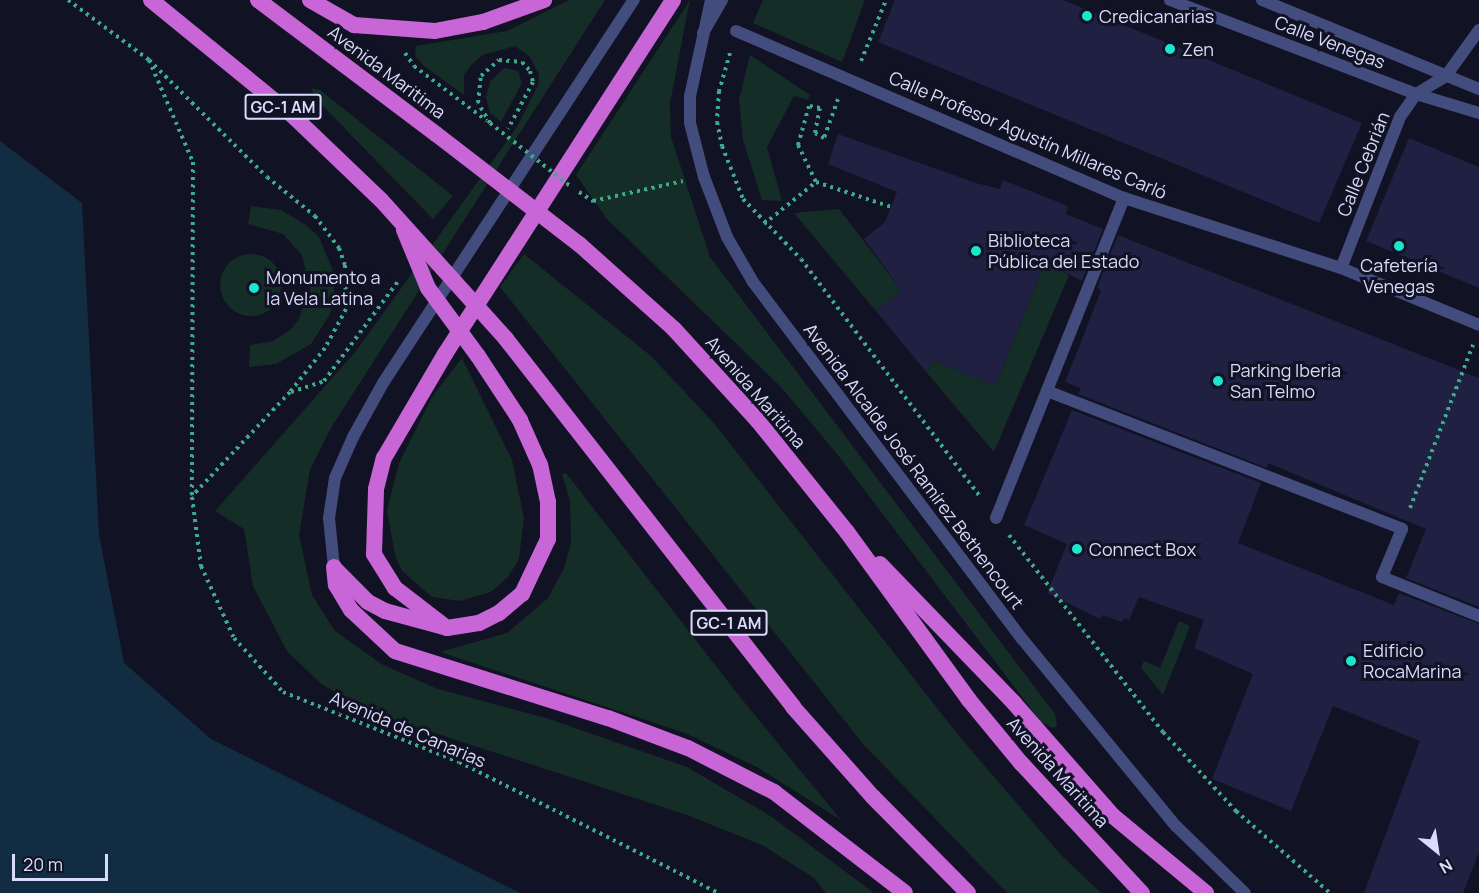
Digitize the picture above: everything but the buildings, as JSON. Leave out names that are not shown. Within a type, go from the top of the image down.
[{"type":"highway","name":"GC-1 AM","points":[[151,0],[291,114],[381,200],[507,339],[793,707],[873,797],[968,893]]},
{"type":"highway","name":"Avenida Maritima","points":[[258,0],[579,244],[674,329],[758,421],[847,532],[992,727],[1142,893]]},
{"type":"highway","points":[[310,0],[354,25],[435,31],[483,22],[544,0]]},
{"type":"highway","points":[[447,628],[395,588],[374,554],[376,489],[384,458],[445,354],[673,0]]},
{"type":"highway","points":[[334,567],[368,602],[385,611],[447,628],[479,623],[499,613],[522,594],[548,539],[548,502],[540,465],[520,420],[478,356],[428,288],[400,221]]},
{"type":"highway","points":[[847,532],[983,669],[1113,816],[1206,893]]},
{"type":"highway","points":[[334,567],[336,585],[351,610],[395,651],[608,718],[687,748],[774,792],[905,893]]},
{"type":"street","points":[[334,567],[328,518],[335,478],[353,437],[383,383],[634,0]]},
{"type":"street","name":"Avenida Alcalde José Ramírez Bethencourt","points":[[711,0],[690,96],[690,123],[704,177],[738,255],[800,348],[1031,650],[1176,826],[1245,893]]},
{"type":"street","points":[[703,33],[722,0]]},
{"type":"street","name":"Calle Venegas","points":[[1170,0],[1416,94],[1479,113]]},
{"type":"street","name":"Calle Venegas","points":[[1262,0],[1479,89]]},
{"type":"street","name":"Calle Cebrián","points":[[1341,268],[1384,151],[1416,94],[1446,76],[1479,30]]},
{"type":"street","name":"Calle Profesor Agustín Millares Carló","points":[[736,31],[1124,198],[1341,268],[1479,324]]},
{"type":"street","points":[[996,519],[1124,198]]},
{"type":"street","points":[[1047,391],[1402,529],[1382,577],[1479,616]]},
{"type":"path","points":[[68,0],[149,60],[267,177],[315,216],[339,248],[345,264],[346,309],[325,348],[290,392],[192,497]]},
{"type":"path","points":[[886,0],[824,138],[814,133],[820,108],[809,106],[798,145],[816,182],[891,207]]},
{"type":"path","points":[[400,29],[401,47],[414,66],[592,201],[734,169]]},
{"type":"path","points":[[736,31],[719,91],[717,122],[722,147],[734,169],[743,199],[764,224],[801,259],[996,519],[1163,732],[1236,811],[1330,893]]},
{"type":"path","name":"Avenida de Canarias","points":[[149,60],[193,162],[192,497],[201,566],[234,638],[283,692],[459,762],[718,893]]},
{"type":"path","points":[[490,123],[478,103],[481,76],[499,60],[522,62],[530,71],[533,82],[508,129]]},
{"type":"path","points":[[764,224],[816,182]]},
{"type":"path","points":[[290,392],[324,381],[401,277]]},
{"type":"path","points":[[1402,529],[1475,340]]},
{"type":"green space","points":[[569,0],[605,0],[331,428],[310,470],[299,535],[312,595],[335,631],[383,665],[438,689],[546,718],[687,767],[772,817],[874,893],[826,893],[814,878],[764,846],[687,815],[398,721],[350,701],[320,683],[287,651],[253,586],[244,529],[215,511],[356,351],[517,127],[538,85],[539,75],[530,57],[515,46],[483,55],[472,64],[464,75],[464,95],[424,66],[415,56],[416,46],[507,31]]},
{"type":"green space","points":[[690,0],[670,103],[671,137],[710,257],[1055,714],[1057,726],[1053,728],[1041,722],[837,454],[781,387],[607,219],[576,175]]},
{"type":"green space","points":[[763,0],[865,0],[842,62],[753,23]]},
{"type":"green space","points":[[750,55],[810,95],[808,100],[794,96],[767,147],[782,201],[762,200],[743,140],[739,100]]},
{"type":"green space","points":[[504,68],[518,71],[522,83],[501,122],[490,113],[486,97],[490,82]]},
{"type":"green space","points":[[311,88],[320,90],[453,196],[433,219],[315,98]]},
{"type":"green space","points":[[251,206],[281,210],[306,225],[319,237],[334,273],[334,294],[330,314],[311,344],[276,364],[249,367],[250,345],[273,341],[290,330],[299,319],[310,289],[302,255],[283,234],[248,224]]},
{"type":"green space","points":[[839,209],[902,291],[876,311],[794,213]]},
{"type":"green space","points":[[245,254],[257,254],[273,263],[280,273],[282,285],[280,297],[273,307],[257,316],[245,316],[234,311],[225,302],[220,291],[220,279],[225,268],[234,259]]},
{"type":"green space","points":[[524,254],[651,356],[713,422],[959,736],[1062,856],[1101,893],[1007,893],[864,745],[500,287]]},
{"type":"green space","points":[[1045,263],[1069,275],[994,452],[927,373],[933,360],[995,386]]},
{"type":"green space","points":[[462,358],[512,460],[524,518],[519,559],[508,577],[491,592],[460,601],[432,597],[402,571],[395,555],[387,510],[399,463],[432,397]]},
{"type":"green space","points":[[566,473],[740,697],[841,820],[757,767],[685,733],[440,652],[507,633],[548,598],[564,568],[571,543],[570,501],[562,474]]},
{"type":"green space","points":[[1179,621],[1190,626],[1163,695],[1141,668],[1144,661],[1160,668]]},
{"type":"water","points":[[0,141],[82,203],[99,535],[124,663],[211,739],[520,893],[0,893]]},
{"type":"place","name":"Credicanarias","points":[[1087,16]]},
{"type":"place","name":"Zen","points":[[1170,49]]},
{"type":"place","name":"Cafetería Venegas","points":[[1399,246]]},
{"type":"place","name":"Biblioteca Pública del Estado","points":[[976,251]]},
{"type":"place","name":"Monumento a la Vela Latina","points":[[254,288]]},
{"type":"place","name":"Parking Iberia San Telmo","points":[[1218,381]]},
{"type":"place","name":"Connect Box","points":[[1077,549]]},
{"type":"place","name":"Edificio RocaMarina","points":[[1351,661]]}]
